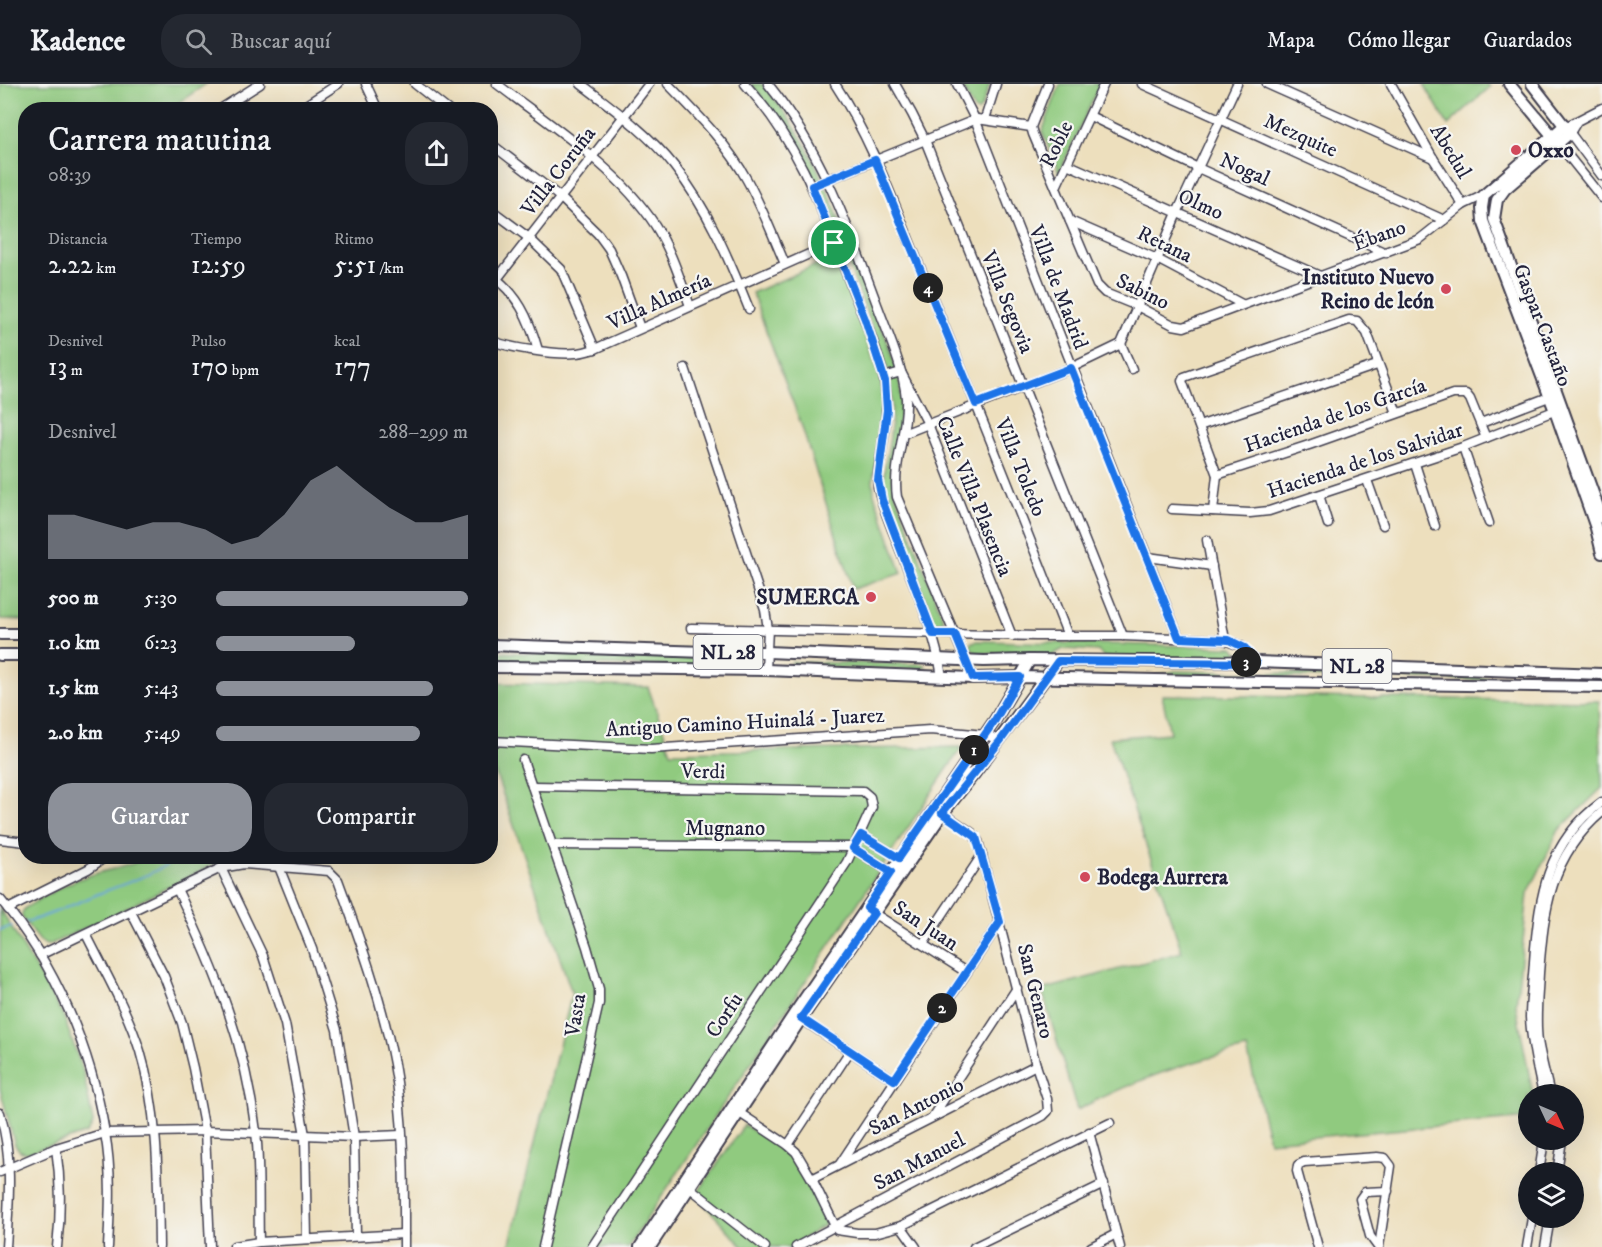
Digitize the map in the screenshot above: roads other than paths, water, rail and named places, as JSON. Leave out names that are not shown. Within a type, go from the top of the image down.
[{"type":"main road","points":[[1509,84],[1555,139]]},
{"type":"main road","points":[[1532,84],[1570,127]]},
{"type":"main road","name":"Gaspar Castaño","points":[[1570,127],[1484,195],[1483,221],[1602,518]]},
{"type":"main road","name":"Gaspar Castaño","points":[[1553,395],[1494,219],[1497,200],[1505,189],[1555,139]]},
{"type":"main road","name":"Gaspar Castaño","points":[[1559,409],[1599,527],[1602,553]]},
{"type":"main road","points":[[0,633],[18,634]]},
{"type":"main road","name":"NL 28","points":[[498,645],[966,660],[1256,663],[1602,674]]},
{"type":"main road","points":[[0,655],[18,655]]},
{"type":"main road","points":[[650,1247],[686,1185],[797,1016],[938,811],[955,777],[985,735],[1030,660]]},
{"type":"main road","points":[[870,911],[899,858],[938,811],[974,774],[1058,661]]},
{"type":"main road","points":[[1352,666],[1352,683]]},
{"type":"main road","name":"NL 28","points":[[498,667],[766,670],[973,678],[1047,677],[1602,687]]},
{"type":"main road","points":[[955,777],[974,774]]},
{"type":"main road","points":[[640,1247],[686,1185]]},
{"type":"street","points":[[232,102],[260,84]]},
{"type":"street","points":[[310,102],[338,84]]},
{"type":"street","points":[[366,84],[374,102]]},
{"type":"street","points":[[415,84],[438,102]]},
{"type":"street","points":[[497,84],[591,157],[629,193],[656,226],[690,306]]},
{"type":"street","points":[[582,84],[624,116],[673,165],[690,187],[712,223],[749,309]]},
{"type":"street","points":[[668,84],[708,125],[736,162],[758,201],[785,264]]},
{"type":"street","points":[[745,84],[765,106],[789,141],[812,186],[865,319],[884,377],[887,410],[878,480],[886,515],[933,634],[942,677]]},
{"type":"street","points":[[768,84],[795,122],[827,179],[869,282],[901,372],[906,402],[896,486],[902,510],[973,678]]},
{"type":"street","name":"Villa Toledo","points":[[835,84],[849,106],[875,160],[976,404],[1068,636]]},
{"type":"street","name":"Villa Segovia","points":[[895,84],[925,140],[1123,636]]},
{"type":"street","name":"Villa de Madrid","points":[[957,84],[975,119],[1179,638]]},
{"type":"street","points":[[985,119],[996,84]]},
{"type":"street","points":[[812,186],[975,119],[1031,128],[1048,84]]},
{"type":"street","name":"Roble","points":[[1056,187],[1104,84]]},
{"type":"street","name":"Mezquite","points":[[1142,84],[1444,220]]},
{"type":"street","points":[[903,434],[1071,368],[1121,344],[1177,213],[1237,84]]},
{"type":"street","points":[[1267,84],[1433,158]]},
{"type":"street","name":"Abedul","points":[[1391,84],[1463,206]]},
{"type":"street","name":"Villa Coruña","points":[[498,272],[529,238],[650,85]]},
{"type":"street","points":[[1594,189],[1602,178],[1570,127],[1602,108]]},
{"type":"street","name":"Nogal","points":[[1090,116],[1198,168],[1386,253]]},
{"type":"street","name":"Sabino","points":[[1031,128],[1098,287],[1178,327],[1195,324],[1242,304]]},
{"type":"street","points":[[1555,139],[1602,198]]},
{"type":"street","points":[[498,149],[560,197],[598,234],[609,249],[640,328]]},
{"type":"street","name":"Olmo","points":[[1067,164],[1320,276]]},
{"type":"street","name":"Ébano","points":[[1242,304],[1420,239],[1463,206],[1484,195]]},
{"type":"street","points":[[498,215],[529,238],[561,269],[595,349]]},
{"type":"street","name":"Retana","points":[[1070,221],[1157,259],[1242,304]]},
{"type":"street","name":"Villa Almería","points":[[498,342],[538,350],[577,353],[595,349],[834,243]]},
{"type":"street","points":[[498,280],[524,310],[538,350]]},
{"type":"street","points":[[1213,511],[1217,475],[1182,381],[1184,377],[1349,320],[1357,321],[1366,333],[1397,413]]},
{"type":"street","points":[[1121,344],[1132,369]]},
{"type":"street","points":[[1199,426],[1377,364]]},
{"type":"street","points":[[685,368],[765,610],[768,629],[766,670]]},
{"type":"street","points":[[884,377],[901,372]]},
{"type":"street","name":"Calle Villa Plasencia","points":[[901,372],[928,424],[1012,636]]},
{"type":"street","name":"Hacienda de los García","points":[[1217,475],[1453,394],[1466,394],[1481,423]]},
{"type":"street","name":"Hacienda de los Salvidar","points":[[1481,423],[1553,395]]},
{"type":"street","name":"Hacienda de los Salvidar","points":[[1172,509],[1250,513],[1269,511],[1415,464],[1559,409]]},
{"type":"street","points":[[1481,423],[1486,438]]},
{"type":"street","points":[[1463,447],[1489,523]]},
{"type":"street","points":[[1415,464],[1435,526]]},
{"type":"street","points":[[1368,480],[1383,525]]},
{"type":"street","points":[[1319,495],[1328,524]]},
{"type":"street","points":[[886,515],[902,510]]},
{"type":"street","points":[[1207,540],[1225,640]]},
{"type":"street","points":[[1148,557],[1212,566]]},
{"type":"street","points":[[691,628],[1225,640],[1241,646],[1256,663]]},
{"type":"street","name":"Antiguo Camino Huinalá - Juarez","points":[[498,741],[651,749],[914,731],[985,735],[1001,740]]},
{"type":"street","name":"Vasta","points":[[523,760],[587,947],[599,989],[599,1003],[543,1247]]},
{"type":"street","name":"Verdi","points":[[532,786],[863,792],[870,798]]},
{"type":"street","name":"Corfu","points":[[592,1247],[847,862],[872,807],[870,798]]},
{"type":"street","points":[[1541,1084],[1530,1016],[1541,894],[1549,870],[1571,832],[1602,802]]},
{"type":"street","name":"San Genaro","points":[[938,811],[976,837],[1047,1100]]},
{"type":"street","points":[[1548,1084],[1538,1040],[1536,1015],[1548,899],[1567,851],[1586,825],[1602,812]]},
{"type":"street","points":[[861,835],[899,858]]},
{"type":"street","points":[[0,839],[18,841]]},
{"type":"street","name":"Mugnano","points":[[552,845],[853,848]]},
{"type":"street","points":[[853,848],[891,872]]},
{"type":"street","points":[[923,944],[982,855]]},
{"type":"street","points":[[8,909],[95,864]]},
{"type":"street","points":[[40,955],[221,867],[244,864],[329,871],[337,878],[366,955],[394,1066],[401,1135],[404,1247]]},
{"type":"street","points":[[221,867],[263,956],[285,1024],[305,1136],[307,1239]]},
{"type":"street","points":[[279,867],[312,949],[337,1030],[354,1137],[356,1236]]},
{"type":"street","points":[[177,889],[209,956],[241,1049],[256,1134],[259,1242]]},
{"type":"street","points":[[0,899],[40,955],[74,1021],[86,1053],[105,1133],[110,1208],[108,1247]]},
{"type":"street","name":"San Juan","points":[[870,911],[966,972]]},
{"type":"street","points":[[131,912],[164,976],[182,1023],[193,1068],[206,1131],[210,1247]]},
{"type":"street","points":[[840,1164],[1000,922]]},
{"type":"street","points":[[86,934],[121,1004],[140,1050],[155,1131],[159,1247]]},
{"type":"street","points":[[932,1118],[1017,988]]},
{"type":"street","points":[[797,1016],[894,1080]]},
{"type":"street","points":[[788,1145],[850,1051]]},
{"type":"street","name":"San Antonio","points":[[812,1179],[1036,1065]]},
{"type":"street","name":"San Manuel","points":[[796,1247],[1043,1116],[1048,1111],[1047,1100]]},
{"type":"street","points":[[735,1110],[796,1152],[812,1179],[834,1226],[842,1232],[857,1233],[875,1233],[901,1226],[1110,1123]]},
{"type":"street","points":[[0,1113],[6,1134],[10,1167],[6,1247]]},
{"type":"street","points":[[0,1172],[56,1148],[105,1133],[206,1131],[305,1136],[401,1135]]},
{"type":"street","points":[[1089,1132],[1120,1247]]},
{"type":"street","points":[[56,1148],[60,1217],[57,1247]]},
{"type":"street","points":[[1318,1247],[1297,1171],[1298,1165],[1304,1162],[1377,1157],[1385,1158],[1390,1163],[1388,1191],[1378,1247]]},
{"type":"street","points":[[974,1247],[1104,1184]]},
{"type":"street","points":[[686,1185],[765,1247]]},
{"type":"street","points":[[1378,1247],[1370,1236],[1360,1199],[1365,1192],[1388,1191]]},
{"type":"street","points":[[901,1226],[916,1247]]},
{"type":"street","points":[[1527,1247],[1530,1228]]},
{"type":"street","points":[[1545,1247],[1548,1228]]},
{"type":"street","points":[[234,1246],[259,1242],[404,1234]]},
{"type":"street","points":[[1091,1247],[1116,1234]]},
{"type":"waterway","points":[[26,922],[145,876],[167,864]]},
{"type":"waterway","points":[[0,930],[12,926]]},
{"type":"place","name":"Oxxo","points":[[1516,150]]},
{"type":"place","name":"Instituto Nuevo Reino de león","points":[[1446,289]]},
{"type":"place","name":"SUMERCA","points":[[871,597]]},
{"type":"place","name":"Bodega Aurrera","points":[[1085,877]]}]
